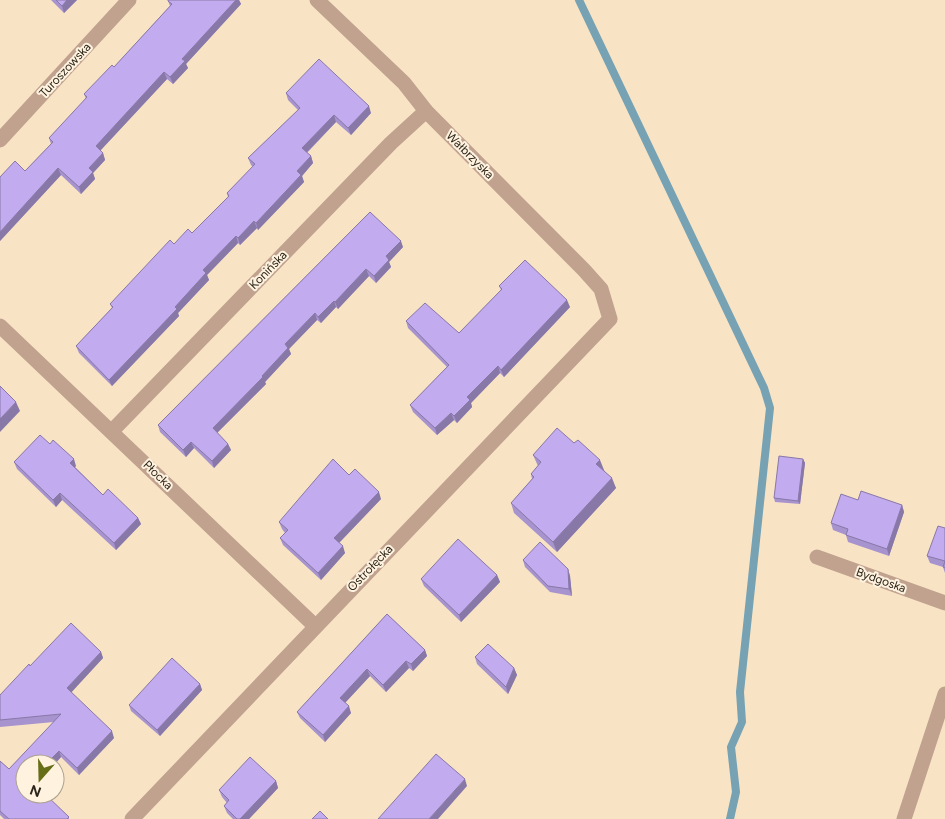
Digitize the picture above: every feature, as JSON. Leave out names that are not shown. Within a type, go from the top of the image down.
[{"type":"street","name":"Turoszowska","points":[[0,140],[129,0]]},
{"type":"street","name":"Wałbrzyska","points":[[317,0],[404,83],[426,111],[584,270],[601,289],[610,319]]},
{"type":"street","name":"Konińska","points":[[112,431],[384,150],[426,111]]},
{"type":"street","name":"Ostrołęcka","points":[[132,819],[610,319]]},
{"type":"street","name":"Płocka","points":[[0,326],[316,626]]},
{"type":"street","name":"Bydgoska","points":[[817,557],[945,603]]},
{"type":"street","points":[[904,819],[945,694]]},
{"type":"building","points":[[56,0],[67,0],[62,6]]},
{"type":"building","points":[[168,0],[236,0],[182,59],[185,61],[170,77],[164,72],[96,146],[103,153],[89,168],[93,172],[79,187],[58,168],[0,232],[0,177],[15,161],[25,171],[53,142],[49,138],[87,97],[84,94],[112,65],[114,67],[172,4]]},
{"type":"building","points":[[319,59],[369,106],[348,128],[334,115],[302,148],[311,156],[297,171],[301,175],[256,223],[254,221],[238,238],[236,236],[203,270],[206,273],[175,307],[177,309],[109,380],[76,346],[113,307],[110,304],[170,240],[174,244],[188,229],[192,233],[229,196],[227,193],[255,164],[248,158],[300,108],[286,93]]},
{"type":"building","points":[[370,212],[401,241],[386,256],[389,260],[374,276],[366,269],[335,302],[318,317],[315,313],[285,344],[288,348],[263,377],[213,428],[228,444],[212,461],[191,442],[183,450],[158,425]]},
{"type":"building","points":[[525,260],[567,300],[501,370],[498,366],[467,397],[470,400],[454,416],[451,413],[435,428],[410,405],[449,365],[406,321],[425,303],[459,333],[502,289],[499,286]]},
{"type":"building","points":[[0,386],[16,402],[0,419]]},
{"type":"building","points":[[557,428],[574,443],[578,440],[600,460],[596,464],[612,478],[553,542],[511,503],[534,477],[531,474],[541,462],[533,455]]},
{"type":"building","points":[[40,435],[50,444],[53,440],[74,459],[70,463],[103,495],[108,489],[138,518],[114,543],[60,493],[53,500],[14,462]]},
{"type":"building","points":[[779,456],[803,459],[798,501],[774,498]]},
{"type":"building","points":[[333,459],[349,475],[355,469],[379,492],[334,538],[343,546],[318,573],[280,538],[288,530],[279,522]]},
{"type":"building","points":[[861,491],[902,505],[887,549],[846,535],[848,529],[831,523],[841,494],[858,500]]},
{"type":"building","points":[[938,526],[945,528],[945,561],[927,556]]},
{"type":"building","points":[[458,539],[497,575],[459,615],[421,579]]},
{"type":"building","points":[[540,542],[568,569],[569,589],[548,586],[523,560]]},
{"type":"building","points":[[387,614],[425,650],[411,664],[406,661],[383,685],[367,669],[340,698],[349,706],[323,735],[297,712]]},
{"type":"building","points":[[71,623],[101,652],[67,688],[112,731],[77,768],[65,757],[65,754],[59,751],[56,754],[23,754],[61,714],[0,720],[0,695],[29,664],[30,666]]},
{"type":"building","points":[[488,644],[514,668],[506,687],[475,657]]},
{"type":"building","points":[[172,658],[200,684],[157,730],[129,705]]},
{"type":"building","points":[[436,754],[465,779],[429,819],[378,819]]},
{"type":"building","points":[[250,757],[276,781],[240,819],[237,819],[224,806],[229,800],[219,790]]},
{"type":"building","points":[[0,761],[9,769],[15,763],[15,804],[55,804],[69,817],[67,819],[9,819],[0,811]]},
{"type":"building","points":[[320,811],[328,819],[312,819]]},
{"type":"waterway","points":[[579,0],[764,388],[770,408],[740,692],[742,722],[731,747],[736,792],[730,819]]}]
